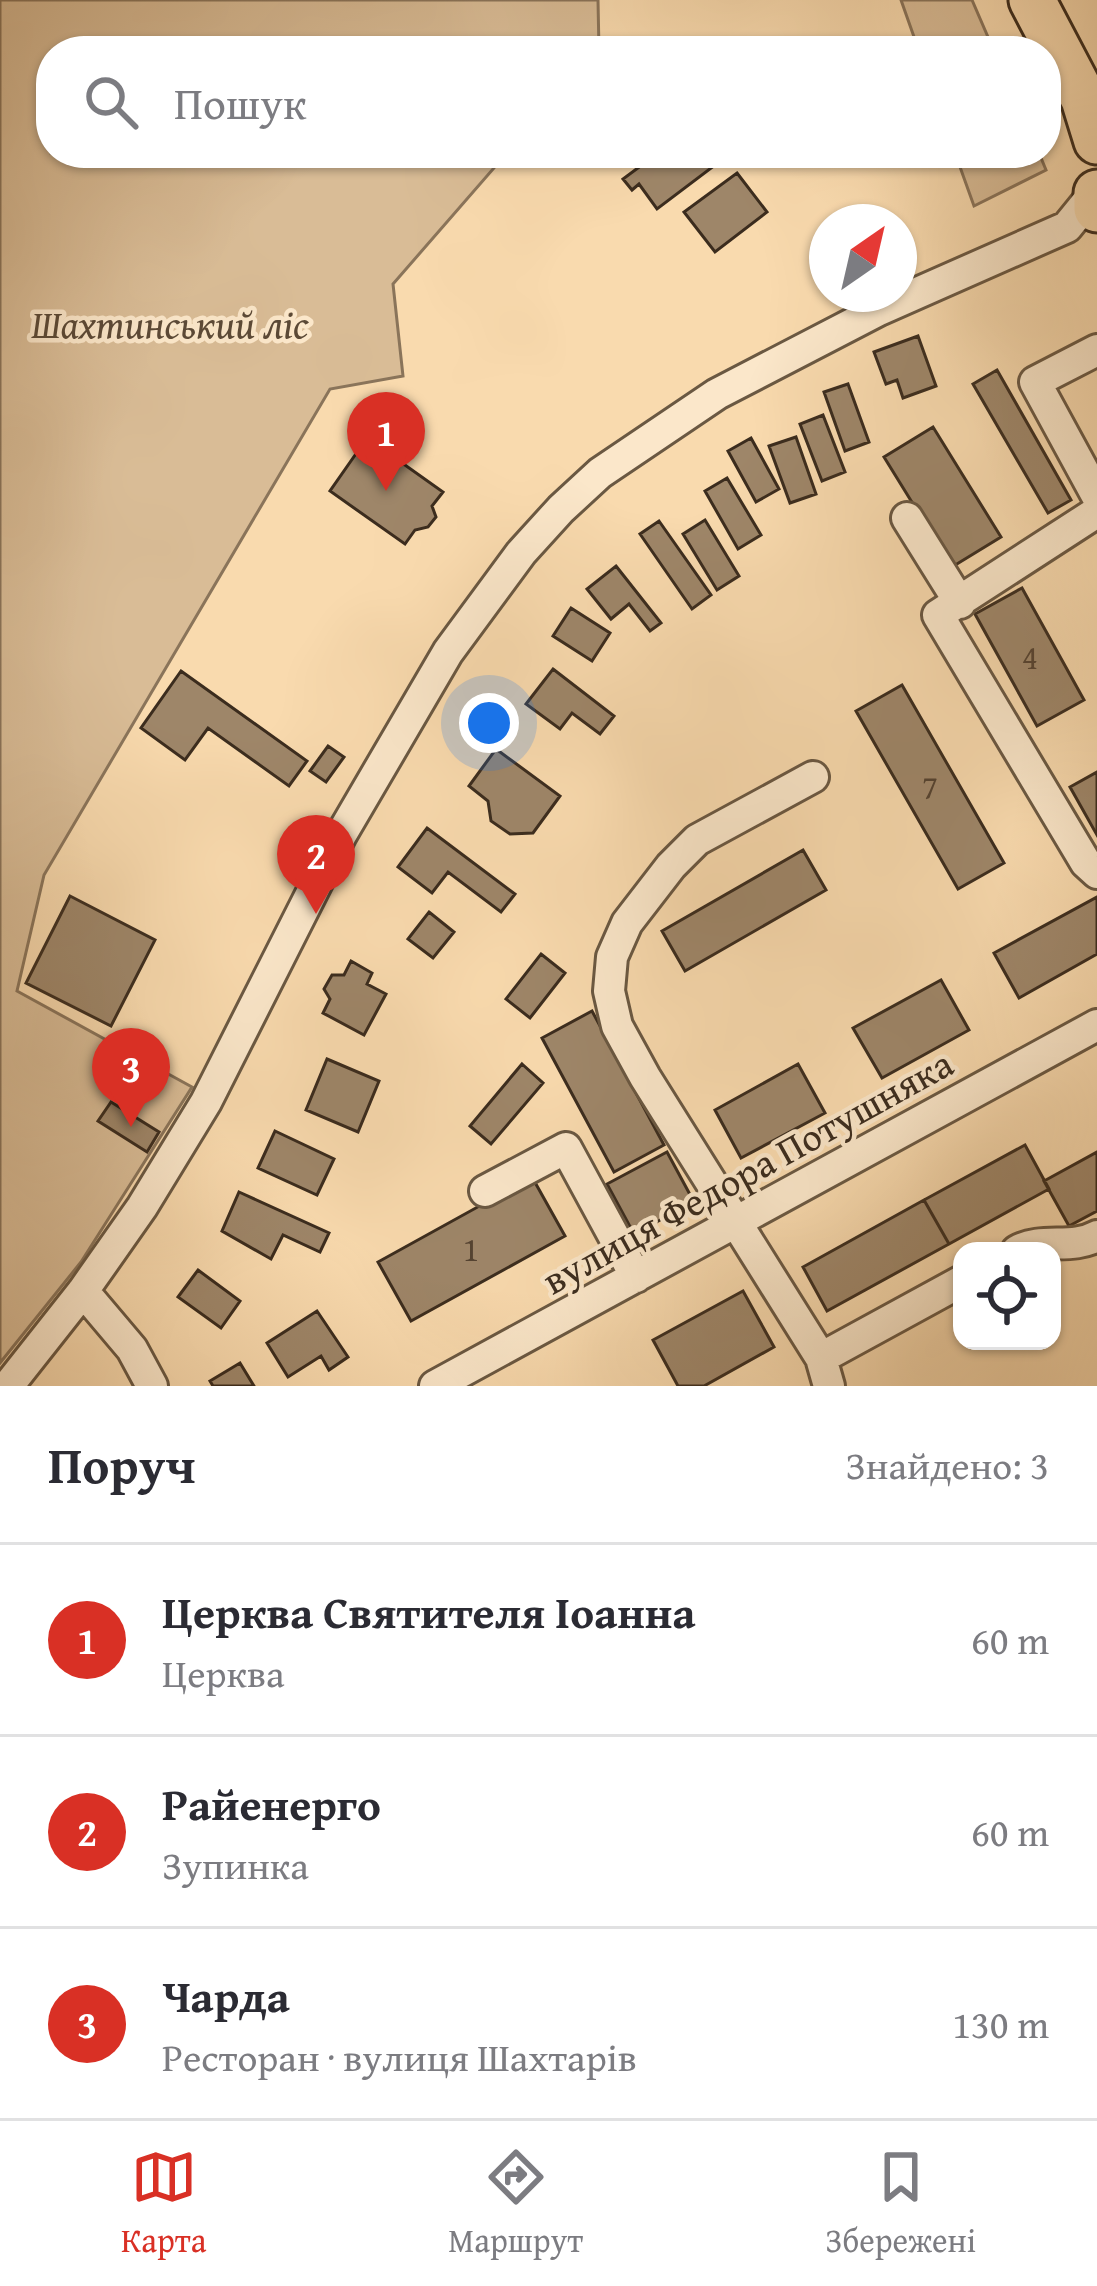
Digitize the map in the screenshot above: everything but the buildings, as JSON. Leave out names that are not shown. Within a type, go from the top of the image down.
[{"type":"highway","points":[[1032,0],[1051,36]]},
{"type":"highway","points":[[1061,56],[1093,118]]},
{"type":"highway","points":[[1087,222],[1097,192]]},
{"type":"street","points":[[8,1386],[142,1208],[206,1102],[341,836],[411,712],[491,592],[561,509],[600,473],[717,394],[879,310],[1087,222]]},
{"type":"street","points":[[1097,350],[1036,382],[1097,496]]},
{"type":"street","points":[[1097,512],[938,615],[1086,863],[1097,873]]},
{"type":"street","points":[[907,518],[960,603]]},
{"type":"street","points":[[813,778],[697,840],[670,866],[627,923],[612,957],[609,991],[617,1026],[825,1372],[953,1287]]},
{"type":"street","name":"вулиця Федора Потушняка","points":[[435,1386],[1097,1025]]},
{"type":"street","points":[[485,1191],[566,1148],[636,1277]]},
{"type":"street","points":[[1061,1244],[1083,1244],[1097,1236]]},
{"type":"street","points":[[83,1291],[132,1349],[152,1386]]},
{"type":"green space","name":"Шахтинський ліс","points":[[0,0],[598,0],[599,36],[36,36],[36,168],[494,168],[393,284],[403,376],[330,389],[44,875],[17,991],[192,1087],[81,1262],[0,1363]]},
{"type":"green space","points":[[901,0],[972,0],[988,36],[914,36]]},
{"type":"green space","points":[[960,168],[1045,168],[1046,170],[974,206]]},
{"type":"place","name":"Церква Святителя Іоанна","points":[[386,491]]},
{"type":"place","name":"Райенерго","points":[[316,914]]},
{"type":"place","name":"Чарда","points":[[131,1127]]}]
